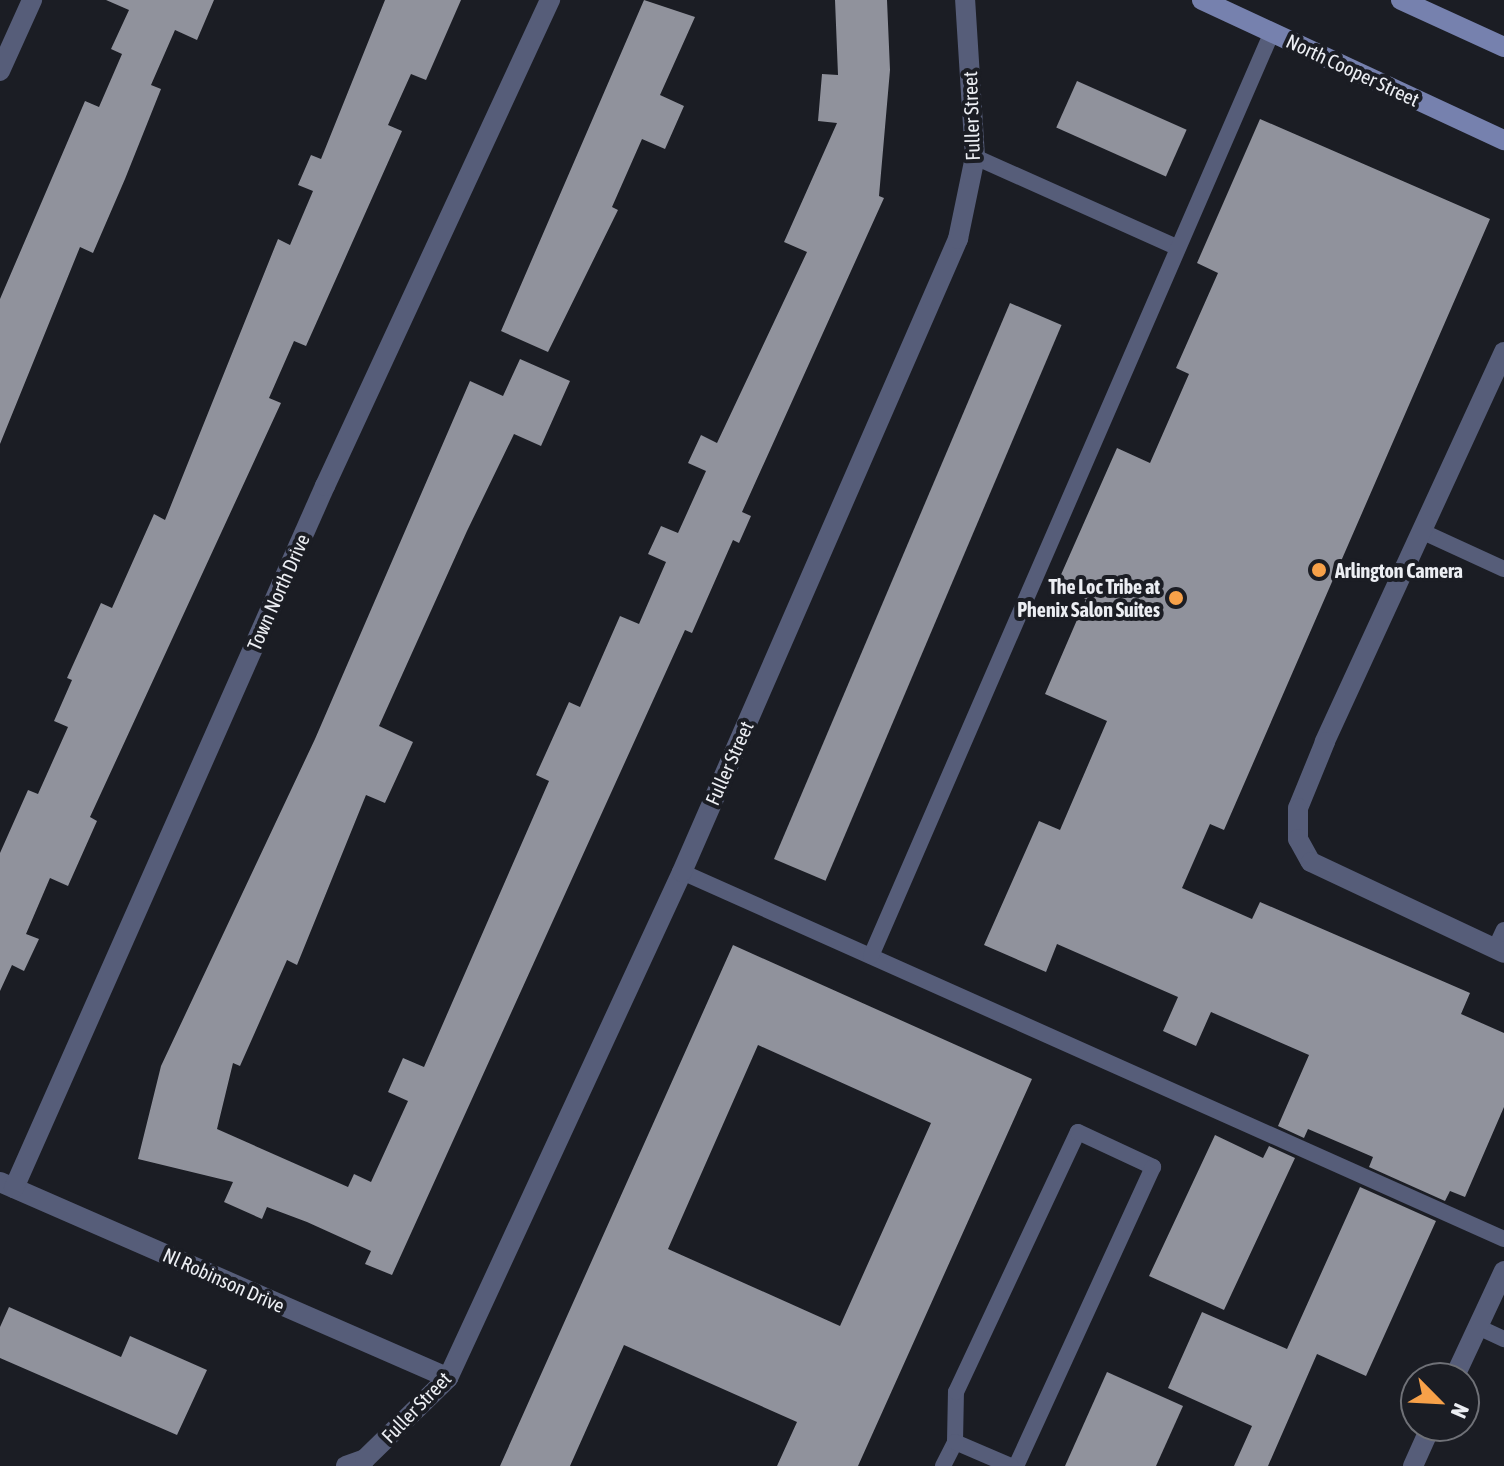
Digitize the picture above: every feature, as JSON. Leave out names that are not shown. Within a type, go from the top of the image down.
[{"type":"main road","name":"North Cooper Street","points":[[1202,0],[1504,140]]},
{"type":"main road","points":[[1401,0],[1504,47]]},
{"type":"street","points":[[0,71],[32,0]]},
{"type":"street","name":"Town North Drive","points":[[7,1185],[318,500],[550,0]]},
{"type":"street","name":"Fuller Street","points":[[346,1466],[365,1459],[448,1378],[682,872],[958,239],[975,157],[965,0]]},
{"type":"street","points":[[1500,951],[1311,862],[1298,839],[1298,808],[1504,352]]},
{"type":"street","name":"Nl Robinson Drive","points":[[7,1185],[448,1378]]},
{"type":"street","points":[[1462,1362],[1504,1271]]},
{"type":"street","points":[[1413,1466],[1424,1442]]},
{"type":"lane","points":[[871,956],[1272,32]]},
{"type":"lane","points":[[975,157],[1178,248]]},
{"type":"lane","points":[[1421,531],[1504,569]]},
{"type":"lane","points":[[682,872],[1504,1239]]},
{"type":"lane","points":[[1500,951],[1504,930]]},
{"type":"lane","points":[[943,1466],[955,1442],[956,1392],[1078,1132],[1153,1167],[1014,1466],[955,1442]]},
{"type":"lane","points":[[1478,1327],[1504,1339]]},
{"type":"building","points":[[106,0],[214,0],[197,40],[175,30],[151,85],[161,89],[125,179],[93,253],[80,247],[0,444],[0,299],[85,101],[99,107],[122,54],[111,49],[129,10]]},
{"type":"building","points":[[385,0],[461,0],[426,80],[411,74],[388,125],[402,131],[306,346],[294,341],[269,398],[281,403],[90,817],[97,821],[68,886],[50,878],[26,934],[39,939],[24,971],[12,965],[0,991],[0,853],[28,790],[38,794],[68,727],[54,721],[72,680],[67,678],[101,603],[112,608],[154,514],[165,520],[278,239],[290,245],[313,191],[298,185],[311,155],[321,159]]},
{"type":"building","points":[[644,0],[695,17],[660,95],[684,106],[665,149],[642,139],[612,207],[618,210],[548,352],[501,331]]},
{"type":"building","points":[[835,0],[887,0],[890,70],[879,196],[884,198],[742,512],[751,516],[739,543],[733,540],[692,633],[685,630],[392,1275],[365,1264],[371,1251],[307,1222],[267,1207],[262,1219],[224,1202],[233,1182],[138,1159],[161,1066],[315,739],[470,381],[503,396],[520,359],[570,381],[541,446],[514,434],[467,531],[379,726],[413,742],[385,803],[366,795],[297,965],[287,960],[240,1066],[233,1063],[217,1129],[348,1187],[354,1174],[371,1182],[408,1101],[388,1092],[403,1058],[424,1067],[549,781],[536,775],[569,702],[580,707],[620,616],[639,624],[666,562],[648,554],[661,526],[678,533],[706,471],[688,463],[701,435],[717,443],[807,252],[784,242],[837,123],[818,121],[822,74],[838,75]]},
{"type":"building","points":[[1077,81],[1187,130],[1166,176],[1056,128]]},
{"type":"building","points":[[1260,119],[1490,219],[1224,830],[1210,824],[1182,888],[1252,919],[1260,902],[1470,993],[1461,1014],[1504,1033],[1504,1107],[1465,1197],[1450,1191],[1445,1201],[1369,1167],[1373,1157],[1308,1129],[1304,1138],[1278,1126],[1309,1055],[1211,1012],[1196,1046],[1163,1031],[1178,997],[1057,944],[1046,972],[984,945],[1039,821],[1060,830],[1107,721],[1045,694],[1086,599],[1056,586],[1117,448],[1150,463],[1189,374],[1176,368],[1218,273],[1197,263]]},
{"type":"building","points":[[1010,303],[1062,325],[826,881],[774,859]]},
{"type":"building","points":[[733,945],[1032,1079],[858,1466],[777,1466],[797,1422],[624,1345],[570,1466],[500,1466]],"holes":[[[758,1045],[931,1123],[840,1326],[668,1249]]]},
{"type":"building","points":[[1215,1135],[1263,1158],[1269,1146],[1295,1158],[1224,1310],[1149,1276]]},
{"type":"building","points":[[1360,1187],[1436,1221],[1366,1376],[1317,1354],[1268,1466],[1234,1466],[1252,1426],[1168,1388],[1202,1312],[1287,1349]]},
{"type":"building","points":[[9,1307],[121,1357],[130,1336],[207,1370],[177,1435],[0,1358],[0,1327]]},
{"type":"building","points":[[1107,1372],[1183,1406],[1156,1466],[1065,1466]]},
{"type":"place","name":"Arlington Camera","points":[[1319,570]]},
{"type":"place","name":"The Loc Tribe at Phenix Salon Suites","points":[[1176,598]]}]
